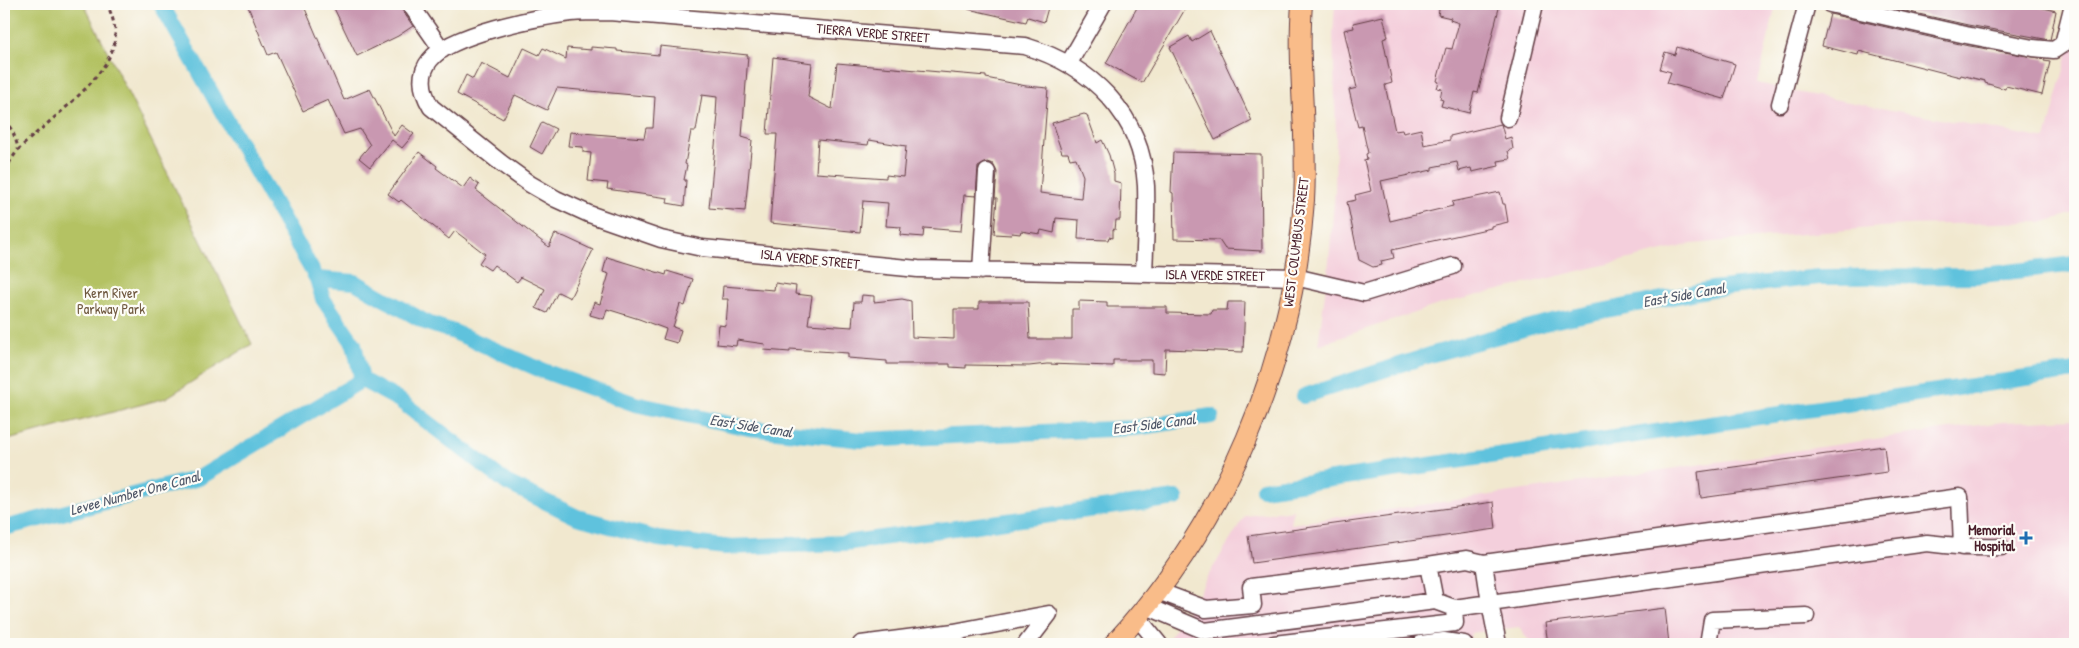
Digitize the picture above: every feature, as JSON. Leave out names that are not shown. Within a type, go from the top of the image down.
[{"type":"main road","name":"WEST COLUMBUS STREET","points":[[1114,644],[1147,605],[1192,543],[1214,506],[1237,462],[1257,415],[1272,371],[1286,323],[1295,277],[1304,201],[1306,151],[1301,59],[1302,4]]},
{"type":"street","points":[[410,4],[442,50]]},
{"type":"street","points":[[1069,64],[1103,4]]},
{"type":"street","points":[[1508,118],[1535,4]]},
{"type":"street","points":[[1780,104],[1807,4]]},
{"type":"street","points":[[1830,4],[1966,35],[2033,48],[2054,50],[2063,44],[2073,4]]},
{"type":"street","name":"TIERRA VERDE STREET","points":[[442,50],[496,28],[537,18],[573,13],[609,12],[1006,44],[1048,53],[1069,64],[1094,81],[1123,115],[1134,136],[1146,185],[1144,274]]},
{"type":"street","name":"ISLA VERDE STREET","points":[[442,50],[429,61],[423,72],[422,85],[425,97],[431,107],[530,184],[556,199],[589,214],[661,239],[702,248],[893,267],[981,271],[1295,277],[1364,293],[1453,266]]},
{"type":"street","points":[[981,271],[987,172]]},
{"type":"street","points":[[1147,605],[1206,609],[1253,605],[1251,587],[1467,559],[1484,563],[1960,497],[1962,547]]},
{"type":"street","points":[[1147,605],[1205,631],[1435,601],[1454,608],[1927,543],[1962,547],[2001,547]]},
{"type":"street","points":[[1484,563],[1498,644]]},
{"type":"street","points":[[1428,565],[1435,601]]},
{"type":"street","points":[[1147,605],[1159,644]]},
{"type":"street","points":[[1283,644],[1455,623],[1454,608]]},
{"type":"street","points":[[861,644],[956,638],[1050,614],[1026,644]]},
{"type":"street","points":[[1708,644],[1712,620],[1806,616]]},
{"type":"street","points":[[1422,644],[1444,641],[1464,644]]},
{"type":"path","points":[[4,170],[18,150],[97,77],[107,62],[114,44],[115,27],[107,4]]},
{"type":"path","points":[[4,120],[10,126],[17,141],[18,150]]},
{"type":"shaded area","points":[[1335,4],[1776,4],[1758,83],[1796,92],[2046,139],[2075,26],[2075,213],[2044,222],[1904,225],[1692,244],[1441,304],[1318,345],[1328,271],[1335,190],[1336,137],[1333,34]]},
{"type":"shaded area","points":[[2075,419],[2075,644],[1533,644],[1519,627],[1471,633],[1469,644],[1163,644],[1198,596],[1206,579],[1245,516],[1293,510],[1291,524],[1889,437],[2003,422]]},
{"type":"green space","name":"Kern River Parkway Park","points":[[4,4],[84,4],[252,344],[166,398],[4,441]]},
{"type":"building","points":[[247,4],[303,4],[344,100],[370,89],[394,136],[402,125],[414,134],[402,148],[392,140],[370,167],[359,158],[370,145],[360,129],[344,134],[328,100],[303,111],[276,52],[268,55]]},
{"type":"building","points":[[332,4],[383,4],[385,9],[400,4],[413,26],[398,36],[357,56]]},
{"type":"building","points":[[969,4],[1049,4],[1044,22],[1028,17],[1026,22],[968,9]]},
{"type":"building","points":[[1139,4],[1188,4],[1142,83],[1106,63]]},
{"type":"building","points":[[1440,4],[1492,4],[1491,7],[1499,8],[1478,93],[1474,92],[1469,113],[1441,106],[1443,100],[1440,99],[1442,89],[1437,88],[1439,82],[1437,81],[1446,48],[1452,49],[1459,23],[1450,20],[1451,18],[1438,15]]},
{"type":"building","points":[[1874,4],[2027,4],[2056,11],[2050,40],[1968,25]]},
{"type":"building","points":[[1830,14],[1964,45],[2045,59],[2044,61],[2050,62],[2042,95],[2006,86],[2005,89],[1985,83],[1985,81],[1961,75],[1960,77],[1859,51],[1858,55],[1822,46]]},
{"type":"building","points":[[1383,16],[1388,37],[1383,39],[1392,83],[1385,85],[1395,131],[1402,130],[1403,133],[1421,129],[1424,145],[1450,140],[1450,136],[1501,124],[1505,139],[1511,137],[1513,149],[1508,151],[1510,159],[1498,161],[1499,166],[1472,172],[1471,168],[1459,171],[1457,162],[1432,167],[1432,170],[1381,181],[1390,221],[1453,206],[1452,202],[1500,192],[1503,204],[1505,204],[1508,222],[1491,226],[1491,228],[1392,250],[1394,258],[1381,261],[1382,265],[1373,267],[1359,260],[1347,202],[1356,200],[1355,195],[1371,191],[1364,160],[1367,159],[1366,154],[1368,153],[1362,126],[1358,127],[1349,90],[1357,88],[1344,30],[1354,28],[1353,23]]},
{"type":"building","points":[[1210,31],[1252,121],[1215,140],[1170,47],[1189,36],[1192,42]]},
{"type":"building","points":[[660,46],[748,55],[742,137],[752,140],[745,211],[709,208],[718,115],[716,115],[717,97],[702,95],[696,131],[691,131],[685,164],[687,165],[684,180],[686,180],[684,206],[667,203],[668,198],[607,189],[608,183],[588,181],[591,153],[583,152],[583,147],[568,146],[570,132],[644,138],[646,128],[653,128],[655,97],[557,88],[547,110],[515,95],[503,119],[457,94],[466,75],[473,79],[481,63],[510,78],[524,48],[539,55],[543,48],[566,59],[567,48],[591,50],[591,47],[659,55]]},
{"type":"building","points":[[1677,47],[1735,64],[1724,99],[1667,83],[1671,72],[1660,69],[1665,52],[1675,55]]},
{"type":"building","points":[[773,57],[812,63],[808,97],[832,109],[837,63],[986,76],[986,78],[1026,86],[1048,88],[1040,193],[1081,198],[1083,176],[1076,158],[1070,159],[1068,153],[1062,153],[1052,123],[1084,114],[1087,115],[1097,143],[1102,140],[1109,155],[1114,181],[1121,183],[1120,220],[1116,220],[1113,238],[1109,237],[1108,240],[1078,239],[1079,220],[1056,218],[1054,233],[1041,230],[1040,234],[1021,231],[1020,234],[1012,233],[1011,235],[994,234],[997,172],[993,164],[987,162],[978,167],[976,196],[964,195],[961,231],[924,228],[923,237],[900,235],[901,227],[886,226],[888,203],[863,201],[860,232],[770,223],[777,134],[767,134]],"holes":[[[818,140],[868,145],[869,140],[906,146],[903,177],[886,175],[886,178],[816,173]]]},
{"type":"building","points":[[542,122],[556,129],[542,154],[530,147]]},
{"type":"building","points":[[419,152],[437,166],[436,168],[463,188],[470,178],[479,185],[476,190],[549,247],[555,234],[593,250],[570,298],[558,292],[547,313],[536,308],[545,289],[521,277],[517,282],[494,265],[490,270],[479,263],[485,254],[455,231],[449,239],[401,200],[399,202],[388,194]]},
{"type":"building","points":[[1173,152],[1261,154],[1262,251],[1225,249],[1219,240],[1174,239],[1173,193],[1171,192]]},
{"type":"building","points":[[607,257],[666,275],[667,271],[693,279],[685,306],[680,304],[673,327],[681,330],[677,343],[663,339],[666,329],[639,319],[607,309],[604,319],[590,315],[594,302],[600,304],[609,274],[603,272]]},
{"type":"building","points":[[775,283],[796,286],[795,294],[812,296],[808,324],[852,327],[854,302],[861,302],[862,295],[874,296],[874,302],[902,299],[911,301],[912,337],[954,339],[954,309],[979,309],[979,302],[1028,302],[1030,339],[1072,339],[1072,309],[1079,309],[1079,301],[1107,302],[1107,307],[1167,307],[1167,313],[1211,314],[1212,310],[1227,310],[1228,302],[1245,302],[1243,352],[1166,349],[1165,373],[1152,372],[1152,360],[1113,360],[1113,366],[1047,364],[1029,366],[966,365],[966,368],[950,367],[950,364],[887,364],[887,361],[848,358],[848,353],[790,349],[790,352],[764,350],[765,344],[737,340],[736,346],[717,344],[719,325],[726,326],[728,299],[722,299],[723,286],[774,290]]},
{"type":"building","points":[[1884,446],[1887,472],[1701,498],[1698,472]]},
{"type":"building","points":[[1493,502],[1496,529],[1252,563],[1248,536]]},
{"type":"building","points":[[1665,608],[1669,644],[1548,644],[1545,623]]},
{"type":"waterway","points":[[161,4],[317,279],[323,299],[354,344],[362,380]]},
{"type":"waterway","name":"East Side Canal","points":[[1304,396],[1433,354],[1552,321],[1712,289],[1819,277],[1974,276],[2075,264]]},
{"type":"waterway","name":"East Side Canal","points":[[317,279],[355,282],[427,323],[454,332],[541,370],[635,404],[749,428],[862,440],[1135,428],[1211,416]]},
{"type":"waterway","points":[[1263,489],[2075,371]]},
{"type":"waterway","points":[[362,380],[399,400],[507,483],[577,517],[658,539],[725,547],[844,543],[1176,498]]},
{"type":"waterway","name":"Levee Number One Canal","points":[[4,528],[199,478],[362,380]]},
{"type":"place","name":"Memorial Hospital","points":[[2026,538]]}]
